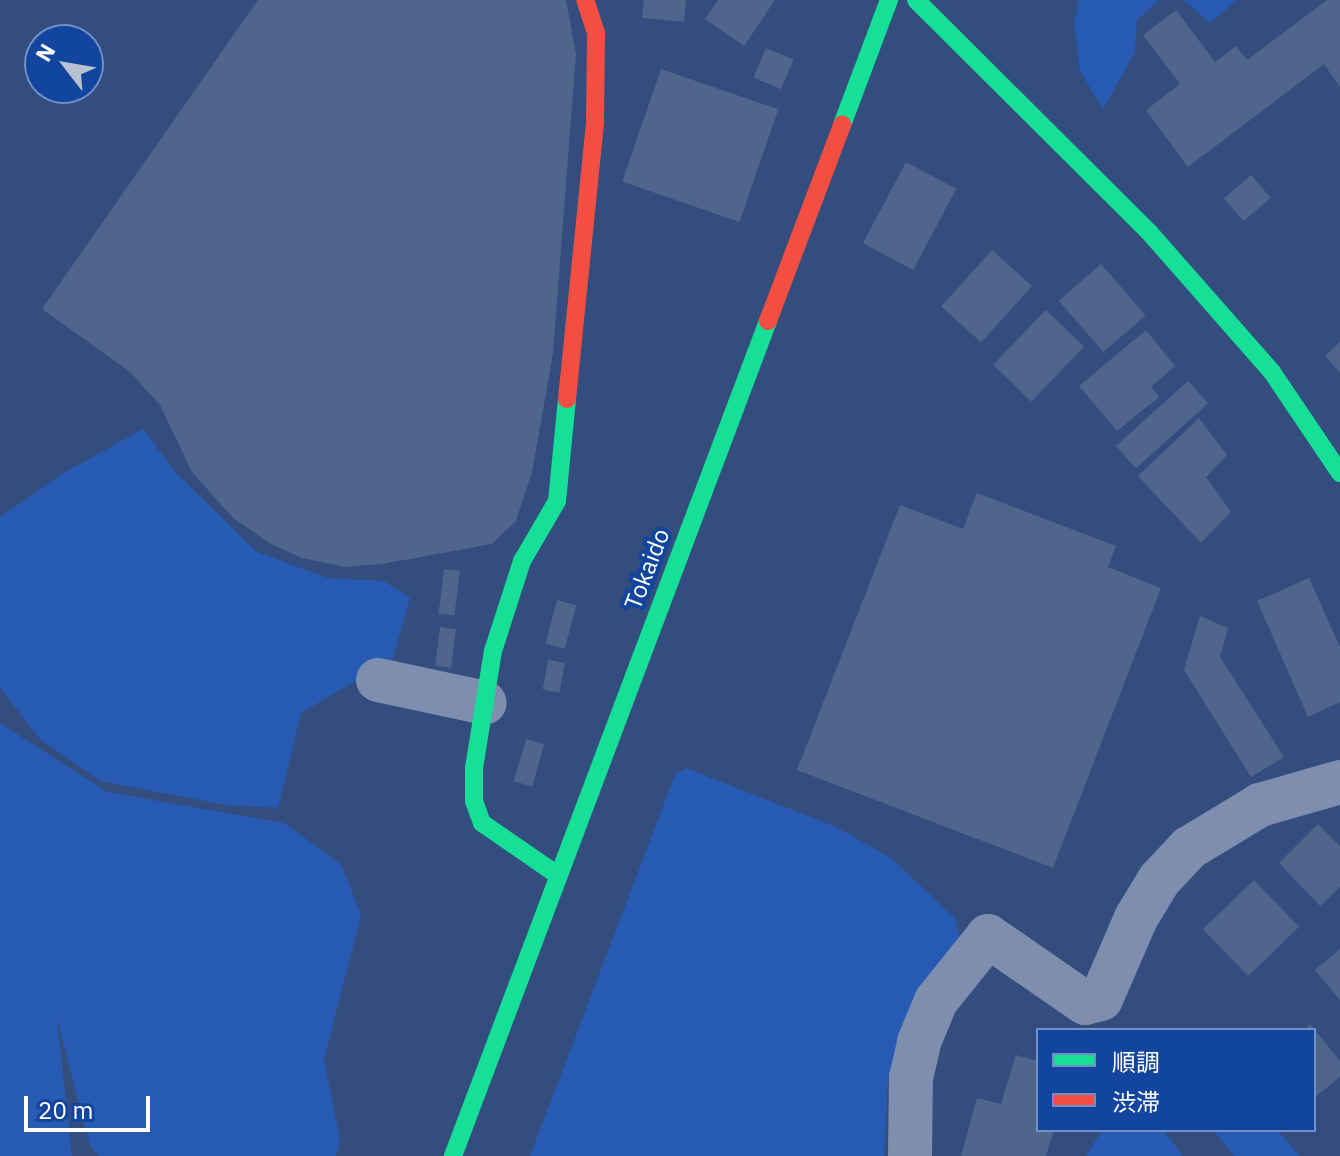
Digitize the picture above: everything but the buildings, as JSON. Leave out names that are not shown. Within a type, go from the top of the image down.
[{"type":"street","points":[[556,874],[482,823],[474,801],[474,768],[493,651],[522,561],[557,501],[595,121],[596,33],[585,0]]},
{"type":"street","name":"Tokaido","points":[[453,1156],[556,874],[889,0]]},
{"type":"street","points":[[916,0],[1159,244],[1272,372],[1340,473]]},
{"type":"street","points":[[378,680],[485,703]]},
{"type":"street","points":[[910,1156],[910,1089],[919,1042],[936,1001],[988,936],[1085,1003],[1101,999],[1136,918],[1159,880],[1189,848],[1260,805],[1340,782]]},
{"type":"shaded area","points":[[1079,0],[1159,0],[1137,20],[1135,52],[1103,109],[1080,71],[1074,24]]},
{"type":"shaded area","points":[[1184,0],[1237,0],[1210,23]]},
{"type":"shaded area","points":[[143,429],[176,473],[257,552],[328,578],[384,581],[410,598],[393,659],[301,713],[278,808],[227,805],[100,781],[40,739],[0,688],[0,517],[64,473]]},
{"type":"shaded area","points":[[0,723],[107,792],[284,823],[341,864],[361,915],[324,1059],[340,1141],[336,1156],[100,1156],[90,1146],[57,1018],[72,1156],[0,1156]]},
{"type":"shaded area","points":[[686,768],[836,827],[891,858],[955,918],[961,942],[907,1020],[888,1080],[884,1156],[530,1156],[675,775]]},
{"type":"shaded area","points":[[1101,1132],[1165,1132],[1183,1156],[1086,1156]]},
{"type":"shaded area","points":[[1215,1132],[1279,1132],[1300,1156],[1235,1156]]},
{"type":"traffic: fast","points":[[842,125],[889,0]]},
{"type":"traffic: fast","points":[[916,0],[1149,232],[1272,372],[1340,473]]},
{"type":"traffic: fast","points":[[453,1156],[768,321]]},
{"type":"traffic: fast","points":[[556,874],[482,823],[474,801],[474,768],[493,651],[522,561],[557,501],[567,399]]},
{"type":"traffic: jam","points":[[567,399],[595,121],[596,33],[585,0]]},
{"type":"traffic: jam","points":[[768,321],[842,125]]}]
